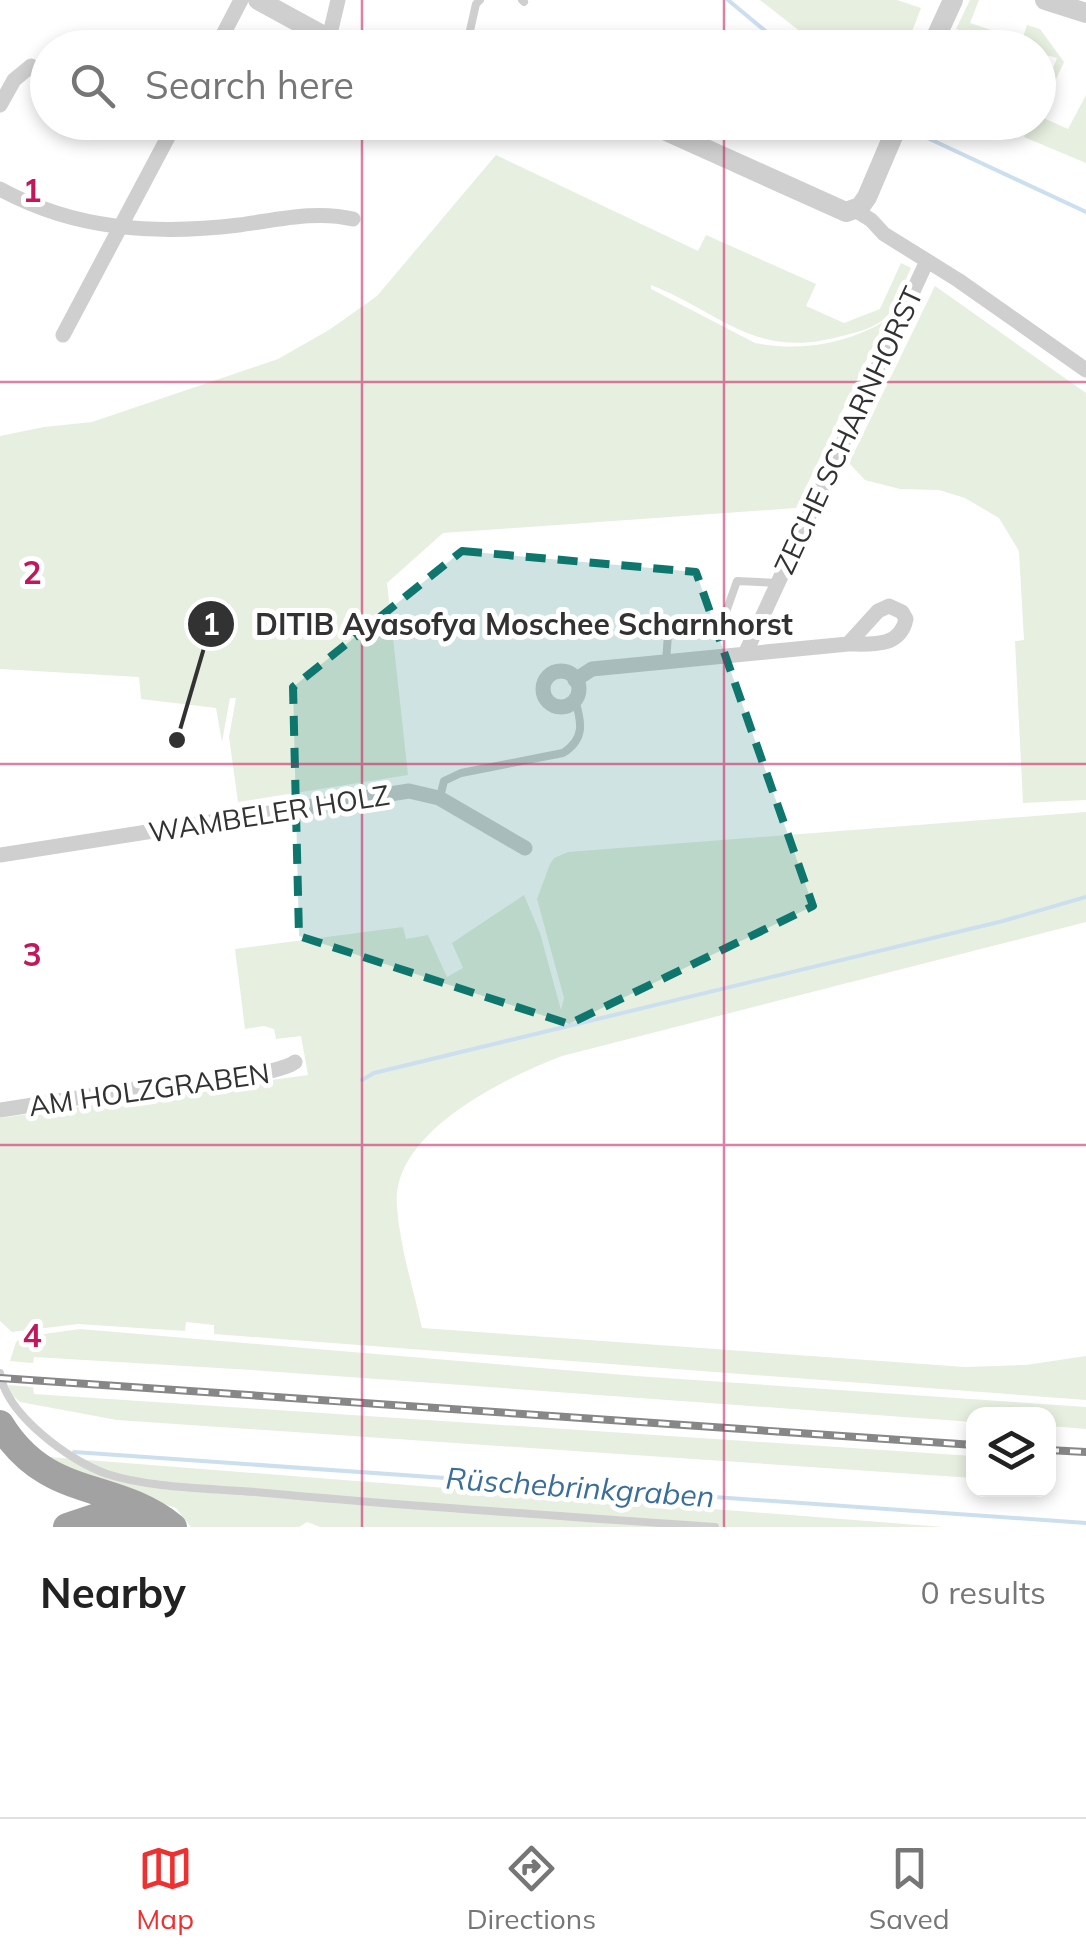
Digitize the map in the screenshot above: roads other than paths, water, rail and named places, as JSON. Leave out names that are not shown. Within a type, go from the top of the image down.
[{"type":"highway","points":[[0,1424],[26,1458],[52,1476],[143,1508],[173,1527]]},
{"type":"highway","points":[[67,1527],[82,1520],[110,1516],[130,1518],[151,1527]]},
{"type":"street","points":[[225,30],[241,0]]},
{"type":"street","points":[[258,0],[314,30]]},
{"type":"street","points":[[338,0],[338,30]]},
{"type":"street","points":[[939,30],[953,0]]},
{"type":"street","points":[[1045,0],[1086,13]]},
{"type":"street","points":[[0,105],[14,80],[30,66]]},
{"type":"street","points":[[63,335],[167,140]]},
{"type":"street","points":[[685,140],[836,210],[854,210],[1086,370]]},
{"type":"street","points":[[854,210],[867,197],[892,140]]},
{"type":"street","points":[[0,189],[56,214],[120,229],[203,230],[330,214],[353,219]]},
{"type":"street","name":"ZECHE SCHARNHORST","points":[[745,654],[927,261]]},
{"type":"street","points":[[575,680],[592,669],[848,644]]},
{"type":"street","points":[[566,672],[575,680],[575,700],[558,707],[547,701],[545,681],[553,673],[566,672]]},
{"type":"street","name":"WAMBELER HOLZ","points":[[0,854],[409,791],[439,798],[525,848]]},
{"type":"street","name":"AM HOLZGRABEN","points":[[0,1110],[226,1080],[286,1068],[295,1062]]},
{"type":"lane","points":[[470,30],[480,0]]},
{"type":"lane","points":[[666,662],[668,635],[720,629],[737,581],[777,584]]},
{"type":"lane","points":[[439,798],[444,781],[461,772],[563,753],[576,744],[580,732],[575,700]]},
{"type":"lane","points":[[0,1373],[8,1400],[46,1438],[80,1462],[120,1478],[325,1498],[716,1527]]},
{"type":"waterway","points":[[728,0],[764,30]]},
{"type":"waterway","points":[[932,140],[1086,212]]},
{"type":"waterway","points":[[362,1080],[374,1073],[1003,921],[1086,897]]},
{"type":"waterway","name":"Rüschebrinkgraben","points":[[74,1452],[1086,1523]]},
{"type":"railway","points":[[0,1378],[966,1444]]},
{"type":"railway","points":[[1056,1450],[1086,1452]]},
{"type":"place","name":"DITIB Ayasofya Moschee Scharnhorst","points":[[177,740]]}]
